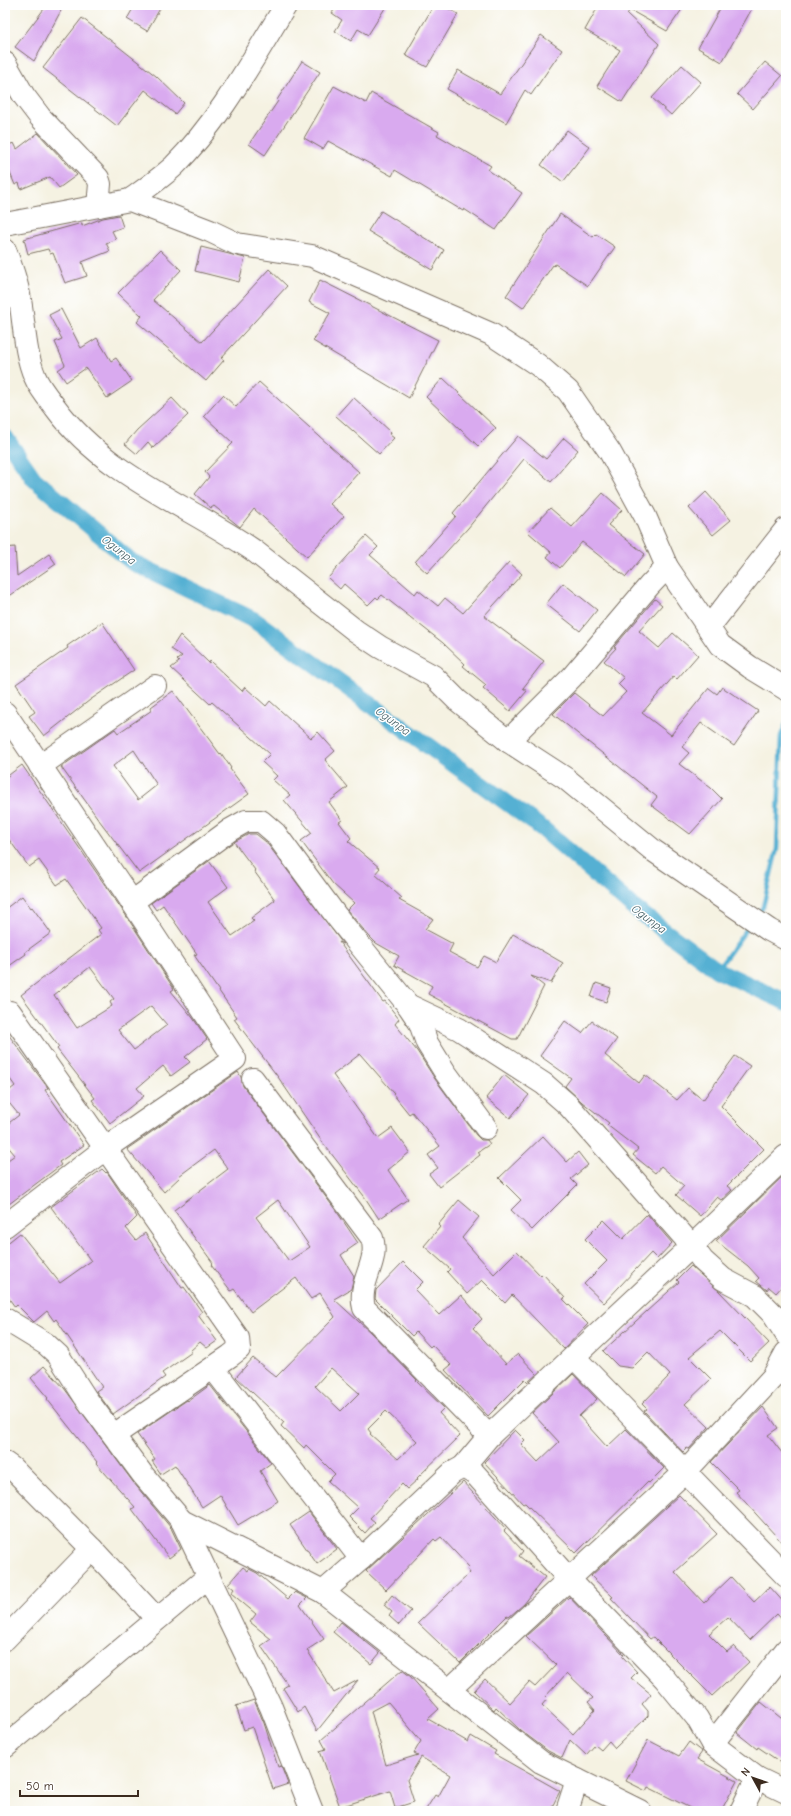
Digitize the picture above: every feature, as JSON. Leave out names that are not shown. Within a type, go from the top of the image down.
[{"type":"street","points":[[5,224],[130,200],[174,166],[233,93],[286,5]]},
{"type":"street","points":[[5,63],[24,96],[40,117],[98,178],[100,184],[98,206]]},
{"type":"street","points":[[130,200],[210,231],[237,244],[312,256],[491,334],[510,345],[538,365],[568,392],[613,458],[645,516],[667,567],[720,645],[750,667],[786,689]]},
{"type":"street","points":[[5,250],[18,291],[28,358],[35,379],[64,419],[84,439],[134,479],[236,538],[356,631],[380,647],[433,676],[457,700],[508,741],[565,778],[654,851],[769,930],[786,939]]},
{"type":"street","points":[[709,628],[740,586],[786,529]]},
{"type":"street","points":[[508,741],[572,677],[649,586],[667,567]]},
{"type":"street","points":[[40,766],[155,686]]},
{"type":"street","points":[[5,713],[235,1059],[106,1148],[5,1226]]},
{"type":"street","points":[[132,902],[230,830],[246,821],[260,821],[275,833],[337,917],[408,1005],[420,1022],[427,1043],[445,1072],[486,1128]]},
{"type":"street","points":[[408,1005],[459,1030],[544,1084],[568,1106],[692,1246],[703,1261],[723,1279],[755,1296],[773,1314],[785,1329]]},
{"type":"street","points":[[10,1012],[238,1338],[239,1349],[114,1435]]},
{"type":"street","points":[[253,1079],[372,1238],[375,1247],[364,1283],[362,1300],[364,1308],[489,1436]]},
{"type":"street","points":[[323,1592],[361,1559],[452,1473],[463,1467],[489,1436],[786,1156]]},
{"type":"street","points":[[5,1319],[46,1344],[58,1355],[85,1396],[143,1475],[182,1521],[271,1707],[312,1811]]},
{"type":"street","points":[[449,1690],[686,1472],[773,1377],[786,1353]]},
{"type":"street","points":[[574,1356],[786,1576]]},
{"type":"street","points":[[213,1368],[361,1559]]},
{"type":"street","points":[[5,1464],[12,1468],[92,1549],[156,1619]]},
{"type":"street","points":[[463,1467],[475,1474],[569,1579],[665,1679],[697,1718],[712,1744],[757,1778],[786,1792]]},
{"type":"street","points":[[182,1521],[323,1592],[541,1762],[640,1811]]},
{"type":"street","points":[[5,1639],[92,1549]]},
{"type":"street","points":[[5,1747],[209,1576]]},
{"type":"street","points":[[712,1744],[786,1650]]},
{"type":"street","points":[[741,1811],[757,1778]]},
{"type":"street","points":[[567,1811],[577,1780]]},
{"type":"building","points":[[47,5],[64,5],[34,61],[15,47]]},
{"type":"building","points":[[135,5],[162,5],[147,31],[127,19]]},
{"type":"building","points":[[337,5],[387,5],[368,35],[358,29],[351,41],[335,31],[342,20],[332,13]]},
{"type":"building","points":[[434,5],[442,5],[458,14],[427,67],[405,55]]},
{"type":"building","points":[[599,5],[685,5],[667,31],[630,10],[627,14],[659,44],[622,102],[597,86],[620,50],[585,30]]},
{"type":"building","points":[[722,5],[754,5],[722,62],[698,48]]},
{"type":"building","points":[[82,18],[156,76],[184,103],[175,114],[145,90],[117,126],[43,68]]},
{"type":"building","points":[[541,35],[562,50],[531,95],[525,90],[506,123],[447,89],[458,70],[500,94]]},
{"type":"building","points":[[302,61],[320,72],[265,155],[249,144],[278,101],[277,100]]},
{"type":"building","points":[[765,62],[782,76],[753,109],[737,94]]},
{"type":"building","points":[[682,65],[701,82],[671,115],[652,98]]},
{"type":"building","points":[[334,86],[366,103],[371,93],[439,132],[437,135],[491,166],[488,170],[522,193],[496,230],[464,209],[463,211],[395,170],[392,176],[328,141],[323,149],[304,138]]},
{"type":"building","points":[[567,130],[590,147],[563,182],[541,165]]},
{"type":"building","points":[[38,133],[77,175],[59,188],[50,177],[21,189],[19,183],[15,185],[5,161],[5,146],[14,143],[17,149]]},
{"type":"building","points":[[381,211],[444,250],[432,270],[368,231]]},
{"type":"building","points":[[560,214],[593,237],[596,234],[615,247],[588,286],[555,264],[554,266],[553,265],[523,308],[506,296]]},
{"type":"building","points":[[119,215],[123,227],[112,231],[116,239],[106,243],[110,251],[82,262],[87,276],[65,283],[53,253],[50,254],[48,249],[28,254],[24,239],[82,223],[82,226],[103,218]]},
{"type":"building","points":[[201,247],[245,258],[239,282],[195,271]]},
{"type":"building","points":[[160,250],[181,270],[153,300],[202,342],[269,269],[287,286],[221,358],[224,360],[206,381],[137,322],[142,316],[118,293]]},
{"type":"building","points":[[320,280],[438,340],[409,398],[313,341],[330,313],[309,302]]},
{"type":"building","points":[[61,309],[81,348],[97,338],[111,361],[116,358],[132,381],[107,398],[86,368],[66,382],[58,370],[65,365],[55,342],[62,339],[49,315]]},
{"type":"building","points":[[443,378],[496,428],[478,446],[426,397]]},
{"type":"building","points":[[259,382],[359,472],[330,504],[344,516],[307,557],[254,509],[240,527],[214,506],[211,508],[195,494],[209,477],[205,472],[233,443],[204,416],[223,395],[236,407]]},
{"type":"building","points":[[353,397],[391,432],[390,435],[394,438],[379,454],[336,416]]},
{"type":"building","points":[[172,398],[188,415],[153,448],[148,442],[137,454],[125,444],[137,430]]},
{"type":"building","points":[[518,436],[546,459],[564,438],[578,450],[551,482],[524,459],[468,528],[427,573],[415,562],[456,516],[453,513]]},
{"type":"building","points":[[706,492],[731,520],[713,535],[689,508]]},
{"type":"building","points":[[603,493],[622,510],[608,525],[645,554],[626,577],[582,542],[560,568],[547,557],[551,552],[528,532],[550,508],[572,527]]},
{"type":"building","points":[[366,536],[378,547],[370,555],[415,594],[418,590],[438,606],[445,598],[463,613],[509,562],[522,574],[484,616],[544,661],[523,688],[527,691],[510,711],[483,688],[486,685],[463,666],[465,664],[443,643],[382,595],[378,599],[376,597],[368,605],[344,584],[340,589],[328,578]]},
{"type":"building","points":[[15,547],[17,576],[49,554],[56,564],[5,599],[5,548]]},
{"type":"building","points":[[563,583],[597,610],[580,631],[546,604]]},
{"type":"building","points":[[655,599],[662,605],[639,631],[659,648],[673,633],[698,655],[677,679],[674,676],[642,713],[671,735],[709,688],[717,694],[722,687],[758,711],[734,746],[701,723],[682,747],[689,753],[679,764],[711,788],[722,799],[690,834],[651,805],[657,797],[553,714],[574,693],[603,716],[626,692],[618,684],[624,678],[604,661]]},
{"type":"building","points":[[102,622],[134,670],[90,700],[44,736],[29,716],[35,712],[16,684],[68,648],[67,646]]},
{"type":"building","points":[[180,635],[209,663],[210,661],[242,691],[245,687],[266,706],[270,701],[311,738],[318,732],[335,751],[325,760],[348,787],[329,802],[342,820],[339,822],[351,838],[348,841],[380,868],[375,874],[402,898],[399,900],[433,919],[425,929],[453,944],[449,952],[477,967],[484,956],[496,962],[513,934],[563,963],[551,983],[531,976],[544,986],[517,1039],[512,1039],[428,994],[432,986],[394,965],[399,956],[376,943],[347,910],[354,903],[333,884],[301,841],[312,833],[284,800],[290,795],[273,780],[277,776],[262,762],[270,754],[212,702],[210,704],[171,668],[179,662],[177,660],[182,656],[171,649]]},
{"type":"building","points":[[173,691],[220,754],[221,753],[231,768],[230,769],[249,794],[139,873],[61,767],[115,729],[118,733],[152,710],[151,707]],"holes":[[[134,750],[157,785],[138,800],[113,766]]]},
{"type":"building","points":[[22,765],[123,911],[174,989],[171,991],[193,1018],[207,1039],[185,1057],[190,1062],[171,1076],[163,1066],[137,1088],[144,1096],[110,1123],[92,1100],[95,1098],[57,1049],[59,1047],[21,995],[101,934],[98,930],[101,928],[66,879],[57,885],[39,860],[29,867],[5,834],[5,778]],"holes":[[[90,967],[114,999],[110,1002],[112,1006],[77,1028],[54,995]],[[151,1006],[167,1025],[134,1050],[118,1030]]]},
{"type":"building","points":[[249,834],[256,834],[266,842],[343,944],[339,942],[383,1002],[385,1001],[399,1019],[395,1024],[417,1051],[435,1079],[476,1135],[481,1140],[487,1140],[490,1144],[478,1152],[480,1155],[439,1187],[429,1174],[438,1168],[428,1155],[440,1146],[412,1112],[409,1114],[393,1094],[394,1093],[360,1054],[333,1075],[378,1138],[392,1128],[410,1152],[388,1170],[408,1199],[379,1219],[364,1196],[323,1143],[278,1077],[234,1019],[237,1017],[194,955],[197,954],[163,905],[156,910],[151,903],[209,861],[228,887],[208,902],[232,936],[254,921],[251,918],[275,900],[234,842]]},
{"type":"building","points":[[22,896],[51,933],[5,969],[5,909]]},
{"type":"building","points":[[596,983],[611,988],[606,1002],[591,997]]},
{"type":"building","points":[[565,1021],[582,1033],[592,1021],[617,1039],[605,1055],[639,1083],[645,1075],[677,1100],[688,1088],[703,1100],[735,1056],[750,1066],[721,1106],[764,1149],[727,1186],[732,1190],[721,1200],[717,1197],[700,1216],[676,1195],[684,1186],[661,1166],[655,1173],[633,1155],[638,1149],[607,1125],[609,1123],[582,1102],[565,1086],[571,1078],[540,1056]]},
{"type":"building","points":[[5,1030],[48,1088],[45,1090],[84,1145],[59,1162],[61,1165],[5,1207],[5,1162],[15,1155],[5,1143],[5,1126],[19,1115],[5,1098],[5,1094],[15,1086],[5,1072]]},
{"type":"building","points":[[238,1072],[243,1086],[337,1212],[358,1243],[341,1255],[354,1276],[351,1289],[334,1299],[370,1332],[417,1380],[416,1381],[444,1408],[439,1413],[460,1436],[407,1489],[402,1484],[370,1518],[375,1522],[365,1533],[349,1517],[358,1508],[328,1481],[335,1474],[306,1445],[304,1448],[281,1426],[284,1422],[236,1377],[253,1358],[276,1377],[335,1317],[320,1293],[311,1299],[296,1278],[251,1312],[234,1289],[231,1291],[211,1265],[213,1263],[174,1210],[228,1169],[214,1150],[179,1176],[180,1177],[164,1192],[127,1149]],"holes":[[[278,1200],[310,1247],[289,1261],[256,1217]],[[331,1368],[359,1393],[341,1411],[315,1386]],[[386,1411],[417,1441],[398,1459],[370,1434],[371,1433],[368,1429]]]},
{"type":"building","points":[[504,1075],[529,1095],[510,1118],[486,1098]]},
{"type":"building","points":[[543,1136],[567,1162],[578,1152],[588,1165],[571,1179],[577,1185],[532,1230],[511,1210],[521,1200],[499,1178]]},
{"type":"building","points":[[102,1169],[106,1173],[107,1172],[137,1217],[126,1228],[136,1240],[145,1233],[182,1288],[184,1287],[202,1312],[198,1315],[217,1341],[207,1348],[200,1342],[190,1351],[192,1352],[162,1373],[165,1377],[113,1414],[96,1391],[102,1387],[56,1319],[54,1321],[47,1311],[34,1322],[17,1305],[15,1307],[5,1293],[5,1245],[20,1233],[60,1283],[91,1261],[51,1207]]},
{"type":"building","points":[[786,1173],[786,1282],[776,1293],[769,1287],[767,1290],[756,1281],[759,1278],[748,1266],[716,1241]]},
{"type":"building","points":[[459,1200],[479,1217],[462,1238],[494,1274],[517,1251],[541,1276],[543,1274],[565,1298],[563,1299],[588,1324],[564,1349],[512,1295],[505,1303],[482,1280],[467,1294],[447,1272],[450,1269],[424,1246],[440,1227],[438,1225]]},
{"type":"building","points":[[647,1214],[672,1243],[657,1259],[651,1253],[604,1303],[584,1284],[607,1261],[585,1239],[604,1220],[623,1239]]},
{"type":"building","points":[[403,1262],[423,1282],[415,1290],[439,1315],[461,1295],[482,1319],[473,1328],[506,1364],[518,1354],[537,1374],[528,1382],[525,1379],[488,1416],[445,1370],[451,1365],[432,1345],[430,1347],[416,1332],[412,1336],[375,1299],[376,1290]]},
{"type":"building","points":[[691,1266],[719,1291],[769,1343],[750,1361],[720,1331],[689,1357],[711,1379],[685,1404],[709,1427],[689,1449],[687,1448],[683,1452],[644,1411],[647,1409],[642,1404],[670,1375],[648,1352],[632,1368],[618,1366],[603,1351],[679,1282],[677,1280]]},
{"type":"building","points":[[44,1366],[64,1388],[133,1482],[171,1528],[181,1549],[169,1558],[132,1509],[135,1507],[96,1463],[97,1462],[31,1378]]},
{"type":"building","points":[[573,1374],[597,1399],[579,1416],[607,1447],[626,1429],[664,1468],[576,1553],[525,1503],[523,1504],[484,1462],[515,1430],[525,1440],[521,1444],[538,1462],[559,1442],[532,1413]]},
{"type":"building","points":[[210,1385],[271,1463],[260,1471],[278,1501],[238,1525],[220,1495],[202,1507],[175,1465],[161,1474],[152,1461],[155,1459],[137,1434]]},
{"type":"building","points":[[763,1407],[778,1428],[768,1435],[786,1458],[786,1547],[736,1492],[739,1490],[711,1462]]},
{"type":"building","points":[[463,1482],[506,1529],[504,1531],[523,1551],[519,1556],[545,1577],[524,1604],[509,1617],[507,1616],[460,1663],[418,1623],[470,1573],[467,1569],[469,1567],[441,1537],[436,1541],[434,1539],[386,1590],[366,1571]]},
{"type":"building","points":[[679,1495],[717,1534],[675,1572],[704,1603],[731,1577],[754,1602],[770,1587],[786,1605],[786,1624],[777,1614],[750,1640],[728,1617],[709,1634],[727,1652],[734,1646],[749,1662],[712,1696],[653,1637],[650,1639],[611,1598],[613,1597],[591,1576]]},
{"type":"building","points":[[309,1512],[337,1549],[317,1564],[290,1525]]},
{"type":"building","points":[[243,1567],[248,1571],[249,1569],[257,1573],[288,1599],[295,1592],[307,1598],[300,1605],[324,1639],[307,1650],[334,1693],[358,1680],[317,1731],[304,1707],[298,1712],[283,1688],[288,1685],[261,1646],[271,1639],[250,1622],[256,1614],[231,1593],[234,1589],[228,1584]]},
{"type":"building","points":[[392,1595],[411,1611],[399,1625],[389,1616],[392,1612],[384,1605]]},
{"type":"building","points":[[569,1597],[624,1655],[622,1656],[637,1672],[631,1678],[651,1694],[642,1704],[648,1711],[648,1716],[615,1748],[609,1741],[601,1750],[595,1745],[586,1755],[570,1740],[562,1758],[548,1751],[520,1730],[496,1707],[494,1710],[474,1691],[485,1679],[510,1703],[529,1682],[535,1687],[556,1665],[526,1636]],"holes":[[[567,1673],[593,1698],[588,1702],[595,1710],[573,1734],[542,1705],[547,1699],[545,1697]]]},
{"type":"building","points":[[341,1622],[380,1653],[371,1664],[333,1632]]},
{"type":"building","points":[[402,1670],[410,1676],[439,1709],[428,1719],[468,1742],[471,1736],[496,1751],[494,1754],[560,1791],[550,1811],[425,1811],[435,1795],[438,1797],[450,1775],[421,1757],[407,1780],[414,1802],[395,1808],[390,1791],[340,1807],[320,1751],[326,1749],[321,1740]],"holes":[[[388,1702],[421,1741],[414,1753],[418,1755],[386,1765],[371,1711]]]},
{"type":"building","points":[[254,1700],[264,1723],[278,1767],[281,1766],[288,1784],[273,1789],[252,1727],[244,1730],[236,1706]]},
{"type":"building","points":[[761,1702],[786,1722],[786,1766],[758,1747],[757,1749],[737,1733]]},
{"type":"building","points":[[648,1740],[679,1756],[689,1742],[702,1752],[697,1759],[737,1781],[721,1811],[696,1811],[648,1787],[646,1791],[626,1781]]},
{"type":"waterway","name":"Ogunpa","points":[[5,437],[34,479],[132,562],[254,620],[543,829],[634,908],[717,970],[786,1002]]},
{"type":"waterway","points":[[758,914],[763,907],[777,849],[781,736],[786,724]]},
{"type":"waterway","points":[[717,970],[751,923]]}]
